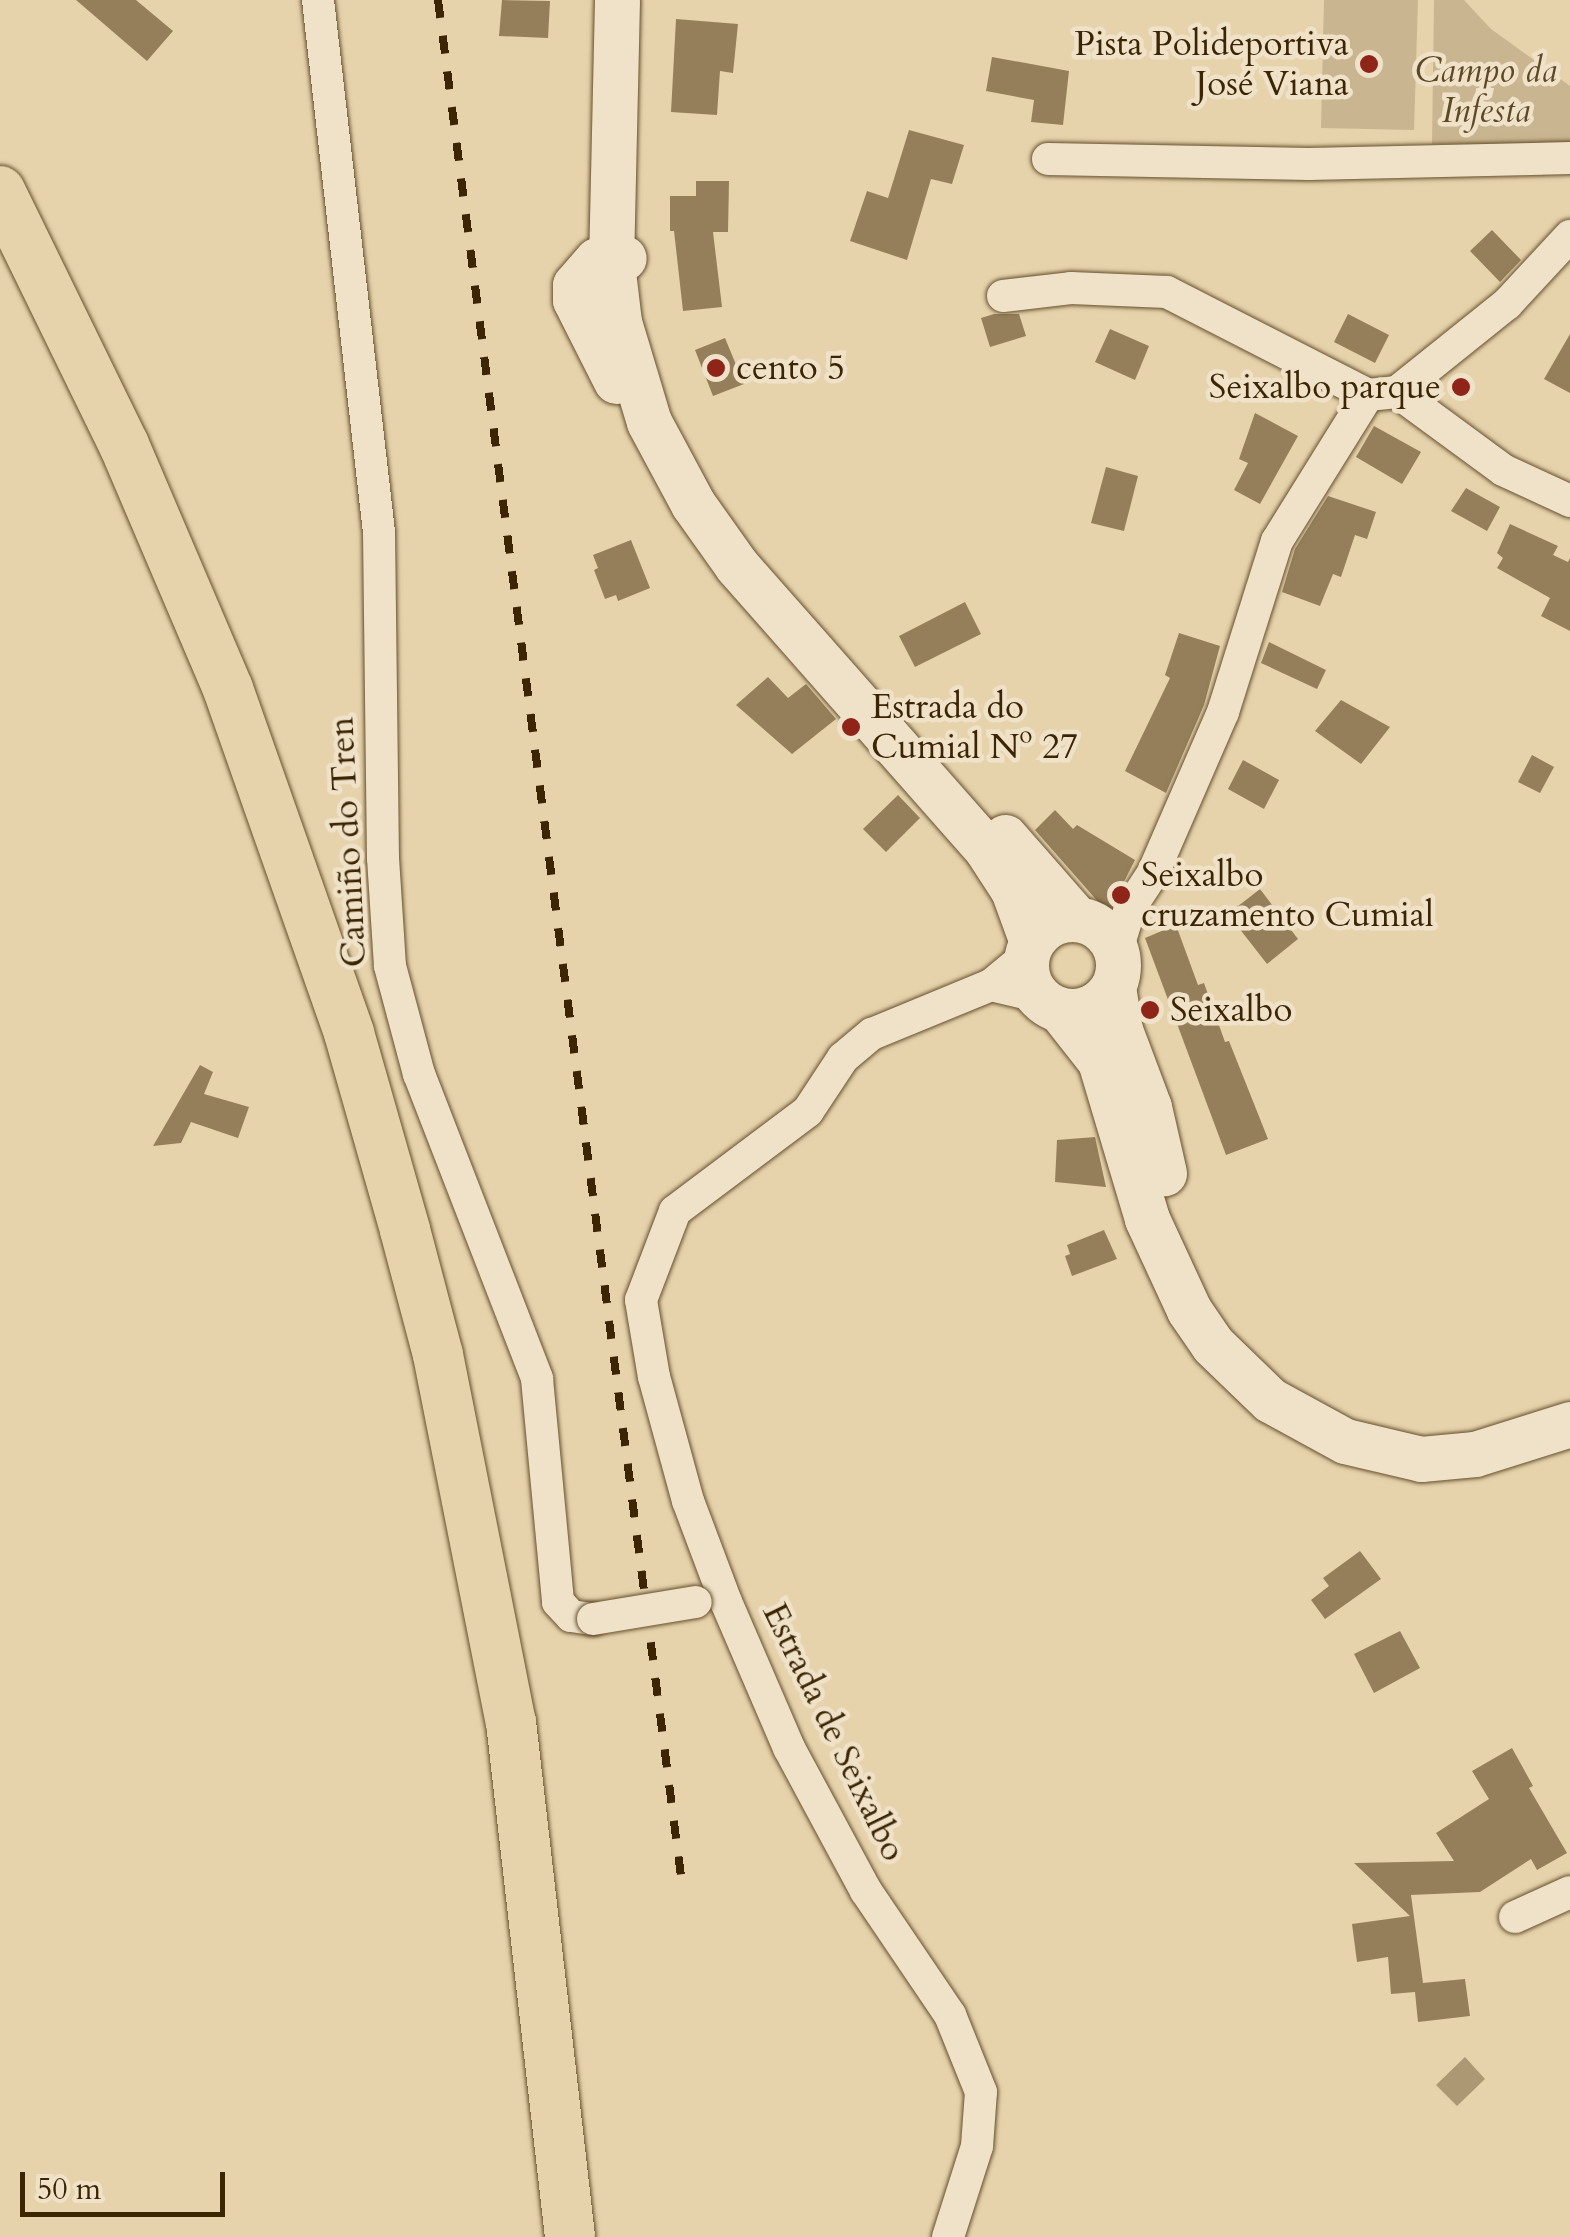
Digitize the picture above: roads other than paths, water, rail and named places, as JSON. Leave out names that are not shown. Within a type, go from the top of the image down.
[{"type":"main road","points":[[0,191],[124,446],[228,689],[343,1016],[405,1230],[438,1355],[510,1722],[570,2237]]},
{"type":"street","name":"Camiño do Tren","points":[[318,0],[379,532],[382,858],[390,966],[419,1074],[538,1379],[558,1602],[570,1616],[593,1619],[711,1602]]},
{"type":"street","points":[[617,0],[618,256]]},
{"type":"street","points":[[639,0],[642,300],[664,383],[722,507]]},
{"type":"street","points":[[638,136],[623,180],[611,317],[649,422],[693,504],[737,566],[988,850],[1013,890],[1039,976],[1100,1061],[1147,1219],[1189,1310],[1213,1345],[1270,1400],[1345,1442],[1421,1460],[1475,1454],[1570,1424]]},
{"type":"street","points":[[1048,160],[1309,164],[1570,158]]},
{"type":"street","points":[[1039,976],[1088,1008],[1108,938],[1153,873],[1224,712],[1277,541],[1382,394],[1506,304],[1570,236]]},
{"type":"street","points":[[1003,296],[1071,288],[1168,292],[1382,394],[1503,470],[1570,501]]},
{"type":"street","points":[[611,317],[680,453],[790,592],[1108,938],[1120,1030],[1150,1108],[1186,1263],[1211,1311],[1268,1375],[1334,1412],[1414,1433],[1467,1432],[1570,1403]]},
{"type":"street","points":[[1039,976],[1050,923],[1108,938]]},
{"type":"street","name":"Estrada de Seixalbo","points":[[948,2237],[977,2146],[981,2092],[950,2014],[866,1890],[711,1602],[654,1377],[641,1300],[674,1210],[808,1110],[843,1058],[872,1034],[990,985],[1039,976]]},
{"type":"street","points":[[1515,1918],[1570,1892]]},
{"type":"railway","points":[[438,0],[682,1884]]},
{"type":"place","name":"Pista Polideportiva José Viana","points":[[1369,64]]},
{"type":"place","name":"cento 5","points":[[716,368]]},
{"type":"place","name":"Seixalbo parque","points":[[1461,387]]},
{"type":"place","name":"Estrada do Cumial Nº 27","points":[[851,727]]},
{"type":"place","name":"Seixalbo cruzamento Cumial","points":[[1121,895]]},
{"type":"place","name":"Seixalbo","points":[[1150,1010]]},
{"type":"park label","name":"Campo da Infesta","points":[[1486,91]]}]
